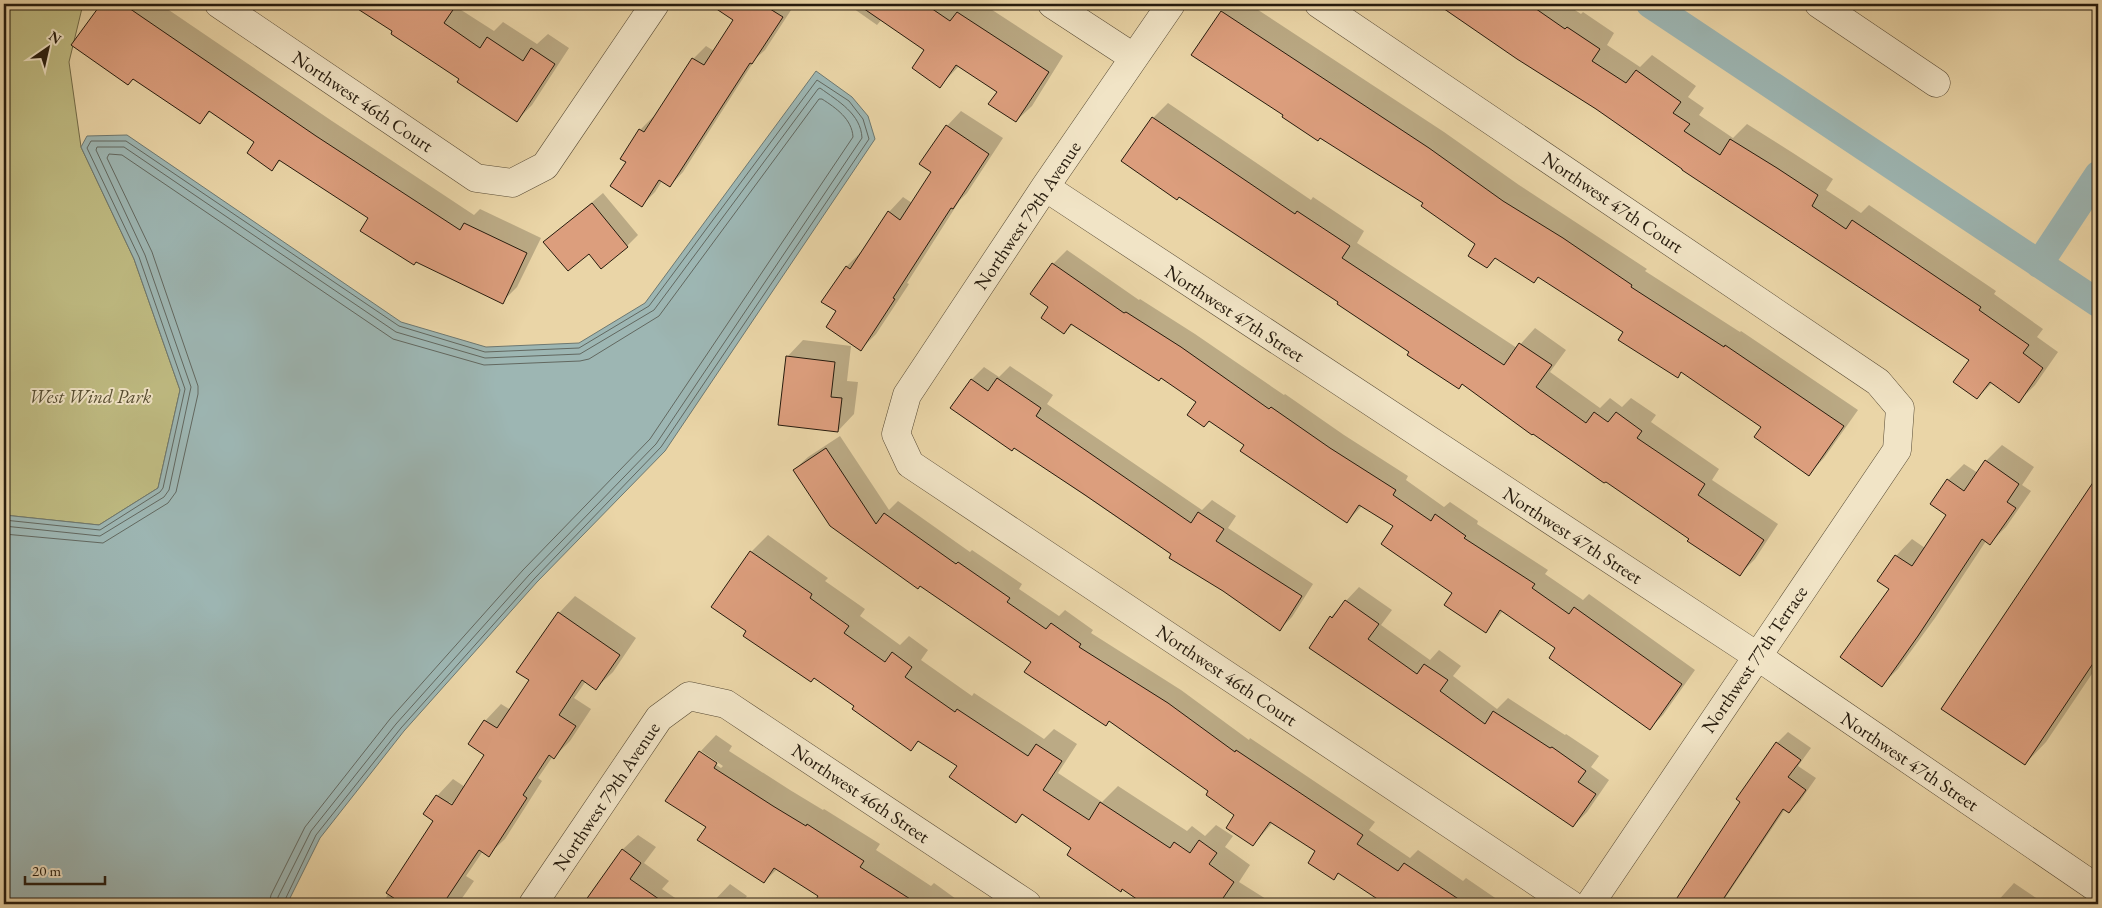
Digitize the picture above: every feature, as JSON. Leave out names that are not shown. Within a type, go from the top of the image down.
[{"type":"street","name":"Northwest 46th Court","points":[[219,4],[476,178],[512,183],[545,166],[655,4]]},
{"type":"street","points":[[1052,4],[1132,57]]},
{"type":"street","name":"Northwest 79th Avenue","points":[[896,434],[907,395],[1132,57],[1171,4]]},
{"type":"street","name":"Northwest 47th Court","points":[[1319,4],[1878,382],[1900,408]]},
{"type":"street","points":[[1819,4],[1936,83]]},
{"type":"street","name":"Northwest 47th Street","points":[[1045,187],[1756,656],[2098,889]]},
{"type":"street","name":"Northwest 77th Terrace","points":[[1590,904],[1896,450],[1900,408]]},
{"type":"street","name":"Northwest 46th Court","points":[[896,434],[910,464],[1570,904]]},
{"type":"street","name":"Northwest 79th Avenue","points":[[533,904],[658,718],[689,696]]},
{"type":"street","name":"Northwest 46th Street","points":[[689,696],[726,704],[1027,904]]},
{"type":"green space","name":"West Wind Park","points":[[4,4],[83,4],[69,62],[81,147],[134,259],[180,390],[158,488],[99,525],[4,515]]},
{"type":"water","points":[[816,71],[852,97],[868,116],[875,139],[665,451],[537,582],[404,731],[320,838],[287,904],[4,904],[4,515],[99,525],[158,488],[180,390],[134,259],[81,147],[87,136],[127,135],[401,322],[486,347],[579,343],[645,303]]},
{"type":"building","points":[[101,4],[123,4],[316,136],[460,230],[464,223],[527,253],[503,304],[416,262],[414,265],[360,231],[368,218],[279,160],[272,171],[247,153],[254,142],[209,111],[200,124],[133,79],[128,85],[71,45]]},
{"type":"building","points":[[350,4],[457,4],[444,23],[480,48],[487,37],[523,61],[531,48],[555,64],[517,122],[457,82],[459,79],[391,34],[392,31]]},
{"type":"building","points":[[709,4],[762,4],[783,17],[752,64],[750,63],[670,187],[659,180],[642,207],[610,186],[626,162],[620,159],[639,129],[644,132],[692,58],[704,65],[733,20]]},
{"type":"building","points":[[857,4],[925,4],[950,21],[957,12],[1049,72],[1016,122],[988,104],[997,92],[956,65],[940,88],[912,68],[924,50]]},
{"type":"building","points":[[1437,4],[1529,4],[1565,29],[1567,27],[1600,49],[1592,61],[1626,83],[1636,70],[1681,102],[1673,113],[1690,124],[1684,131],[1720,155],[1730,139],[1818,195],[1812,206],[1846,229],[1852,220],[1981,307],[1979,310],[2029,345],[2023,353],[2043,368],[2019,403],[1990,382],[1977,399],[1953,382],[1969,360],[1682,170],[1596,109],[1517,59]]},
{"type":"building","points":[[1221,11],[1429,148],[1503,201],[1563,238],[1632,285],[1631,287],[1724,347],[1725,345],[1844,426],[1809,476],[1754,437],[1761,427],[1681,372],[1678,378],[1618,340],[1623,332],[1538,277],[1534,283],[1495,258],[1487,268],[1468,256],[1475,244],[1421,206],[1423,203],[1320,138],[1318,141],[1282,117],[1283,115],[1191,55]]},
{"type":"building","points":[[1152,117],[1295,214],[1297,211],[1350,246],[1342,258],[1504,365],[1519,343],[1552,365],[1536,387],[1586,423],[1594,412],[1608,422],[1616,412],[1642,431],[1637,438],[1705,484],[1698,495],[1764,540],[1740,576],[1687,541],[1689,539],[1606,482],[1604,483],[1532,435],[1462,384],[1459,389],[1407,355],[1409,352],[1337,304],[1338,302],[1179,197],[1177,200],[1121,161]]},
{"type":"building","points":[[946,125],[989,154],[953,209],[951,208],[861,351],[826,327],[836,311],[821,302],[846,266],[850,269],[888,211],[900,220],[931,172],[919,164]]},
{"type":"building","points":[[592,203],[628,247],[601,269],[589,254],[568,271],[543,242]]},
{"type":"building","points":[[1052,263],[1124,313],[1126,312],[1181,347],[1269,409],[1271,407],[1330,448],[1396,490],[1393,495],[1431,521],[1435,514],[1466,536],[1464,538],[1535,584],[1532,588],[1569,614],[1574,607],[1682,684],[1650,730],[1549,658],[1555,648],[1500,610],[1486,633],[1444,605],[1452,593],[1381,544],[1393,526],[1359,505],[1347,523],[1240,451],[1244,445],[1209,421],[1204,427],[1187,415],[1196,402],[1161,378],[1159,381],[1071,324],[1064,334],[1041,318],[1048,307],[1030,294]]},
{"type":"building","points":[[786,356],[835,362],[831,397],[842,398],[838,432],[778,425]]},
{"type":"building","points":[[997,378],[1041,408],[1036,416],[1191,523],[1198,512],[1224,529],[1216,541],[1302,596],[1280,631],[1223,591],[1169,558],[1171,554],[1085,495],[1014,448],[1012,451],[950,408],[971,379],[988,391]]},
{"type":"building","points":[[826,448],[876,524],[884,513],[956,564],[958,562],[1010,598],[1007,602],[1046,629],[1051,623],[1081,644],[1079,647],[1168,703],[1235,752],[1236,750],[1363,835],[1357,844],[1398,871],[1404,863],[1466,904],[1385,904],[1338,873],[1334,880],[1308,863],[1315,851],[1270,822],[1253,846],[1226,828],[1234,815],[1206,795],[1208,791],[1109,721],[1106,726],[1024,672],[1031,662],[920,586],[918,589],[830,526],[793,470]]},
{"type":"building","points":[[1985,460],[2019,484],[2007,502],[2016,508],[1990,545],[1982,539],[1882,687],[1840,657],[1889,589],[1877,581],[1895,555],[1912,566],[1946,515],[1930,504],[1947,479],[1964,491]]},
{"type":"building","points":[[2098,475],[2098,656],[2025,765],[1941,709]]},
{"type":"building","points":[[750,551],[812,594],[810,598],[849,626],[844,633],[885,662],[892,652],[912,667],[905,677],[955,712],[957,709],[1028,756],[1036,744],[1062,761],[1043,790],[1089,820],[1100,802],[1170,848],[1174,842],[1190,853],[1199,840],[1217,853],[1209,864],[1234,882],[1219,904],[1144,904],[1122,889],[1121,892],[1067,855],[1071,848],[1022,814],[1016,823],[949,777],[957,766],[918,741],[911,751],[852,709],[854,706],[814,678],[811,682],[743,636],[746,631],[711,607]]},
{"type":"building","points":[[1345,600],[1379,624],[1368,639],[1417,674],[1424,664],[1448,680],[1440,691],[1485,724],[1493,711],[1550,748],[1552,747],[1586,771],[1578,782],[1596,794],[1573,827],[1309,648],[1330,616],[1332,618]]},
{"type":"building","points":[[558,612],[620,655],[596,690],[582,680],[559,715],[576,726],[554,759],[549,755],[523,795],[527,798],[489,857],[479,850],[443,904],[403,904],[386,893],[433,821],[423,814],[436,795],[452,805],[484,755],[468,744],[484,720],[497,728],[529,680],[516,672]]},
{"type":"building","points":[[1776,742],[1801,760],[1788,777],[1806,790],[1789,813],[1783,809],[1720,904],[1673,904],[1740,802],[1736,799]]},
{"type":"building","points":[[699,751],[717,763],[714,768],[864,861],[860,867],[918,904],[813,904],[818,896],[774,868],[764,883],[697,840],[706,827],[665,801]]},
{"type":"building","points":[[622,849],[641,863],[630,879],[666,904],[583,904]]},
{"type":"waterway","points":[[1650,4],[2098,303]]},
{"type":"waterway","points":[[2039,264],[2098,175]]}]
